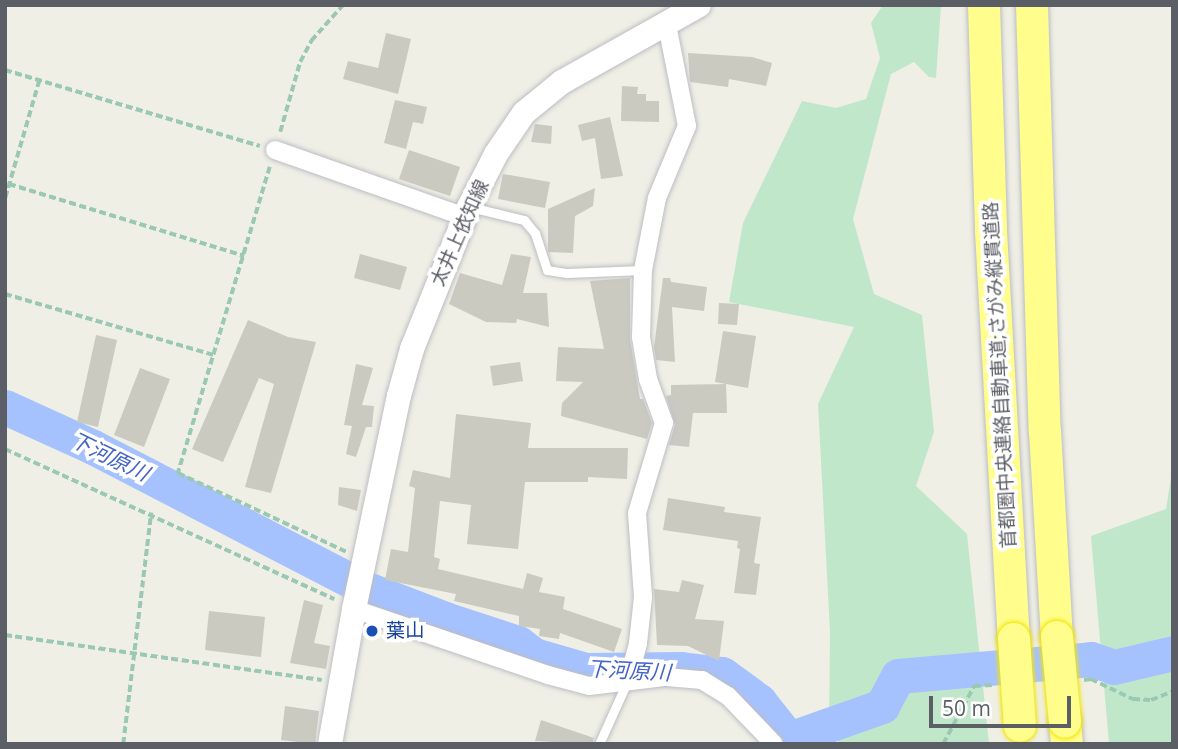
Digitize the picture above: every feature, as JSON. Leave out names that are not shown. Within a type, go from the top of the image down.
[{"type":"highway","name":"首都圏中央連絡自動車道;さがみ縦貫道路","points":[[984,5],[991,231],[1020,735]]},
{"type":"highway","points":[[1032,5],[1045,431],[1057,638],[1066,733]]},
{"type":"main road","name":"太井上依知線","points":[[355,606],[409,361],[467,212],[496,154],[524,113],[562,82],[699,5]]},
{"type":"main road","points":[[330,744],[355,606]]},
{"type":"street","points":[[628,680],[638,643],[643,597],[637,513],[664,423],[648,379],[641,337],[643,270],[657,198],[687,127],[667,25]]},
{"type":"street","points":[[275,150],[467,212]]},
{"type":"street","points":[[355,606],[548,675],[589,685],[666,677],[702,680],[729,696],[774,744]]},
{"type":"lane","points":[[467,212],[524,220],[535,233],[547,270],[567,273],[643,270]]},
{"type":"lane","points":[[599,744],[628,680]]},
{"type":"path","points":[[344,5],[312,41],[300,62],[178,474],[364,560]]},
{"type":"path","points":[[5,70],[275,150]]},
{"type":"path","points":[[5,198],[39,80]]},
{"type":"path","points":[[9,184],[244,256]]},
{"type":"path","points":[[5,294],[213,355]]},
{"type":"path","points":[[5,449],[355,606]]},
{"type":"path","points":[[123,744],[151,513]]},
{"type":"path","points":[[5,635],[341,682]]},
{"type":"green space","points":[[883,5],[941,5],[936,78],[929,77],[914,62],[891,74],[853,219],[874,294],[922,315],[934,432],[916,486],[967,534],[989,744],[841,744],[829,733],[830,632],[818,404],[854,327],[729,302],[743,223],[802,101],[836,108],[866,99],[880,58],[871,23]]},
{"type":"green space","points":[[1173,465],[1173,744],[1109,744],[1091,536],[1166,509]]},
{"type":"building","points":[[386,33],[411,39],[398,94],[343,79],[348,61],[378,68]]},
{"type":"building","points":[[688,53],[752,57],[772,63],[766,86],[729,79],[728,87],[690,82]]},
{"type":"building","points":[[622,86],[638,87],[637,94],[646,94],[646,101],[659,101],[659,122],[621,121]]},
{"type":"building","points":[[395,100],[427,107],[423,124],[413,122],[406,149],[384,143]]},
{"type":"building","points":[[610,117],[623,176],[601,179],[595,138],[582,141],[578,125]]},
{"type":"building","points":[[535,124],[552,126],[551,144],[531,142]]},
{"type":"building","points":[[409,150],[460,167],[450,196],[399,179]]},
{"type":"building","points":[[503,174],[550,182],[545,208],[498,199]]},
{"type":"building","points":[[595,188],[593,206],[575,216],[573,253],[548,252],[548,209]]},
{"type":"building","points":[[360,254],[407,267],[400,290],[354,278]]},
{"type":"building","points":[[511,254],[531,257],[523,293],[547,293],[549,327],[517,319],[516,323],[486,322],[449,304],[460,273],[502,285]]},
{"type":"building","points":[[630,278],[630,339],[640,399],[643,399],[652,423],[647,439],[561,416],[562,403],[583,382],[556,381],[558,347],[604,349],[590,281]]},
{"type":"building","points":[[663,278],[670,278],[671,282],[707,287],[704,311],[672,307],[675,362],[656,360],[654,347]]},
{"type":"building","points":[[719,303],[739,304],[737,325],[718,324]]},
{"type":"building","points":[[248,320],[288,337],[316,342],[271,493],[245,487],[274,384],[259,378],[223,462],[192,449]]},
{"type":"building","points":[[723,331],[756,336],[748,388],[715,382]]},
{"type":"building","points":[[96,335],[117,340],[98,427],[77,422]]},
{"type":"building","points":[[520,362],[523,381],[493,386],[490,366]]},
{"type":"building","points":[[356,364],[373,368],[362,405],[374,406],[372,427],[366,427],[356,457],[346,454],[352,426],[344,425]]},
{"type":"building","points":[[140,368],[170,379],[144,447],[114,435]]},
{"type":"building","points":[[726,384],[727,413],[693,413],[689,447],[669,445],[675,425],[666,396],[671,395],[671,385]]},
{"type":"building","points":[[456,414],[531,423],[528,448],[628,448],[627,479],[588,477],[588,482],[525,482],[518,549],[467,544],[471,505],[440,501],[434,557],[440,559],[438,569],[523,589],[527,573],[543,578],[539,592],[565,597],[563,609],[622,629],[614,652],[560,633],[559,639],[539,636],[540,629],[519,626],[519,616],[454,601],[456,594],[385,580],[391,549],[408,552],[415,488],[409,486],[413,470],[450,478]]},
{"type":"building","points":[[339,487],[361,490],[357,511],[338,505]]},
{"type":"building","points":[[668,498],[725,507],[724,512],[761,517],[754,563],[760,564],[756,595],[734,593],[740,549],[737,548],[738,541],[663,530]]},
{"type":"building","points":[[682,580],[704,585],[695,619],[724,621],[719,661],[688,646],[657,645],[654,589],[679,592]]},
{"type":"building","points":[[304,600],[323,605],[314,643],[330,646],[326,669],[290,663]]},
{"type":"building","points":[[209,611],[265,617],[261,657],[205,650]]},
{"type":"building","points":[[285,706],[319,711],[315,744],[281,740]]},
{"type":"building","points":[[541,720],[594,738],[592,744],[535,741]]},
{"type":"waterway","name":"下河原川","points":[[5,407],[93,447],[367,589],[518,643],[534,655],[586,670],[681,669],[722,674],[759,701],[789,739],[882,706],[898,676],[1091,659],[1114,667],[1173,653]]},
{"type":"place","name":"葉山","points":[[372,631]]}]
